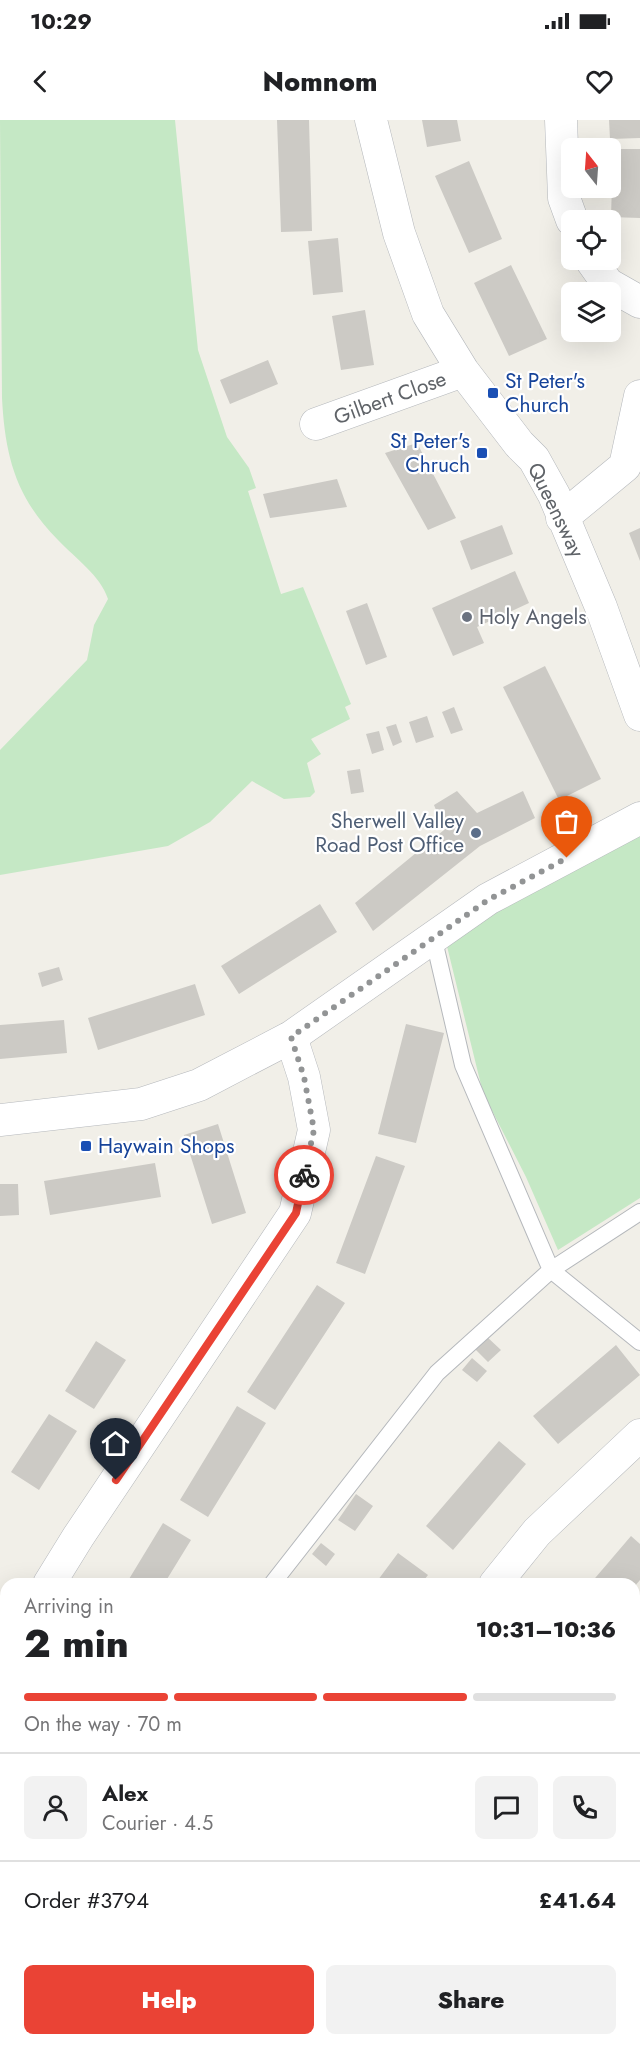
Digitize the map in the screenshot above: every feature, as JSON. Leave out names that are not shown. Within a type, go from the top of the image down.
[{"type":"street","name":"Queensway","points":[[371,120],[399,233],[424,304],[463,371],[519,444],[534,459],[554,495],[601,607],[629,651],[640,715]]},
{"type":"street","points":[[561,120],[564,198],[568,210]]},
{"type":"street","points":[[598,270],[608,284],[640,302]]},
{"type":"street","name":"Gilbert Close","points":[[316,424],[463,371]]},
{"type":"street","points":[[562,518],[625,466],[640,396]]},
{"type":"street","points":[[0,1120],[141,1104],[199,1085],[291,1037],[433,936],[488,900],[640,818]]},
{"type":"street","points":[[53,1578],[84,1527],[296,1213],[314,1130],[304,1077],[291,1037]]},
{"type":"street","points":[[500,1578],[537,1532],[640,1435]]},
{"type":"lane","points":[[433,936],[463,1065],[551,1270],[640,1342]]},
{"type":"lane","points":[[277,1578],[438,1373],[551,1270],[640,1212]]},
{"type":"green space","points":[[0,120],[175,120],[198,350],[227,437],[249,468],[256,488],[248,491],[281,594],[303,587],[351,704],[345,707],[350,719],[311,739],[321,754],[307,763],[315,792],[310,797],[284,799],[252,781],[210,822],[168,846],[0,875],[0,750],[87,660],[94,625],[108,599],[99,582],[58,540],[32,508],[15,475],[10,457],[2,398]]},
{"type":"green space","points":[[640,818],[640,1198],[558,1250],[526,1177],[483,1093],[443,930]]},
{"type":"building","points":[[277,120],[309,120],[312,231],[281,232]]},
{"type":"building","points":[[422,120],[457,120],[461,141],[427,147]]},
{"type":"building","points":[[609,120],[640,120],[640,138],[610,138]]},
{"type":"building","points":[[621,149],[640,149],[640,218],[621,217],[621,210],[611,210],[612,198],[621,198]]},
{"type":"building","points":[[469,161],[502,239],[469,253],[435,176]]},
{"type":"building","points":[[338,238],[343,292],[313,295],[308,241]]},
{"type":"building","points":[[511,265],[547,339],[509,356],[474,283]]},
{"type":"building","points":[[365,310],[374,365],[341,370],[332,316]]},
{"type":"building","points":[[268,360],[278,384],[230,404],[220,380]]},
{"type":"building","points":[[417,443],[456,518],[428,530],[385,453]]},
{"type":"building","points":[[337,479],[347,507],[270,518],[263,494]]},
{"type":"building","points":[[502,525],[513,554],[471,570],[460,541]]},
{"type":"building","points":[[640,528],[640,561],[629,533]]},
{"type":"building","name":"Holy Angels","points":[[515,571],[529,603],[477,627],[484,643],[453,656],[432,608]]},
{"type":"building","points":[[367,603],[387,657],[366,665],[346,611]]},
{"type":"building","points":[[545,666],[601,779],[559,800],[503,687]]},
{"type":"building","points":[[454,707],[463,730],[451,734],[442,712]]},
{"type":"building","points":[[427,716],[434,737],[416,743],[409,722]]},
{"type":"building","points":[[396,724],[402,742],[393,746],[386,727]]},
{"type":"building","points":[[379,731],[384,750],[372,754],[366,734]]},
{"type":"building","points":[[360,769],[364,792],[351,794],[347,771]]},
{"type":"building","points":[[457,791],[477,813],[523,791],[535,818],[480,846],[373,931],[355,903],[444,830],[434,805]]},
{"type":"building","points":[[320,904],[337,932],[239,994],[221,966]]},
{"type":"building","points":[[59,967],[63,980],[42,987],[38,973]]},
{"type":"building","points":[[195,984],[205,1015],[98,1050],[88,1018]]},
{"type":"building","points":[[64,1020],[67,1053],[0,1059],[0,1025]]},
{"type":"building","points":[[406,1024],[444,1033],[416,1143],[378,1134]]},
{"type":"building","points":[[218,1124],[246,1213],[212,1224],[184,1135]]},
{"type":"building","points":[[376,1156],[405,1166],[365,1274],[336,1263]]},
{"type":"building","points":[[155,1163],[161,1197],[50,1215],[44,1181]]},
{"type":"building","points":[[0,1184],[18,1184],[19,1215],[0,1216]]},
{"type":"building","points":[[317,1285],[345,1303],[275,1410],[247,1392]]},
{"type":"building","points":[[486,1336],[501,1350],[488,1362],[474,1348]]},
{"type":"building","points":[[96,1341],[126,1360],[94,1409],[65,1391]]},
{"type":"building","points":[[616,1345],[640,1375],[558,1444],[533,1416]]},
{"type":"building","points":[[472,1358],[487,1371],[477,1382],[462,1370]]},
{"type":"building","points":[[237,1406],[266,1423],[208,1517],[180,1500]]},
{"type":"building","points":[[49,1414],[77,1431],[39,1490],[11,1472]]},
{"type":"building","points":[[499,1441],[526,1464],[453,1550],[426,1526]]},
{"type":"building","points":[[356,1494],[373,1506],[355,1531],[338,1520]]},
{"type":"building","points":[[163,1523],[191,1540],[168,1578],[130,1578]]},
{"type":"building","points":[[631,1536],[640,1544],[640,1578],[595,1578]]},
{"type":"building","points":[[321,1543],[335,1554],[326,1566],[312,1554]]},
{"type":"building","points":[[398,1553],[428,1575],[426,1578],[379,1578]]},
{"type":"way so far","points":[[304,1175],[314,1130],[304,1077],[291,1037],[433,936],[488,900],[567,858]]},
{"type":"place","name":"St Peter's Church","points":[[493,393]]},
{"type":"place","name":"St Peter's Chruch","points":[[482,453]]},
{"type":"place","name":"Holy Angels","points":[[467,617]]},
{"type":"place","name":"Sherwell Valley Road Post Office","points":[[476,833]]},
{"type":"place","name":"Haywain Shops","points":[[86,1146]]},
{"type":"route","points":[[116,1480],[268,1251],[296,1213],[304,1175]]}]
